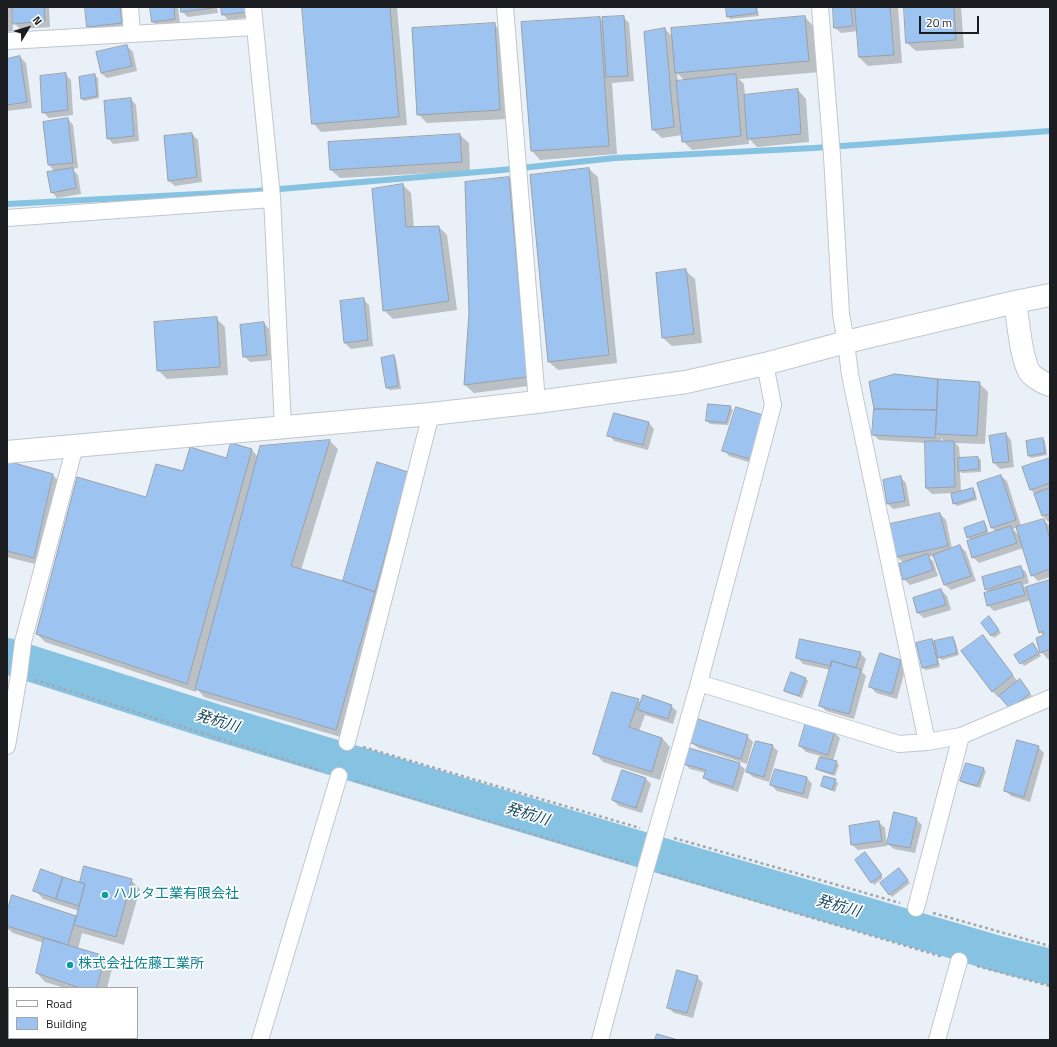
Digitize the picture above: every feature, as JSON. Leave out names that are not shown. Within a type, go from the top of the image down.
[{"type":"street","points":[[130,7],[132,34]]},
{"type":"street","points":[[253,7],[272,198],[283,428]]},
{"type":"street","points":[[505,7],[537,402]]},
{"type":"street","points":[[820,7],[831,137],[840,314],[846,342],[850,375],[927,742]]},
{"type":"street","points":[[7,41],[254,27]]},
{"type":"street","points":[[7,218],[272,198]]},
{"type":"street","points":[[7,452],[431,414],[537,402],[686,382],[764,364],[846,342],[1050,295]]},
{"type":"street","points":[[1015,302],[1025,362],[1032,374],[1050,385]]},
{"type":"street","points":[[600,1040],[646,868],[699,683],[773,405],[764,364]]},
{"type":"street","points":[[347,742],[431,414]]},
{"type":"street","points":[[7,746],[23,642],[75,446]]},
{"type":"street","points":[[699,683],[899,744],[927,742],[961,736],[1050,698]]},
{"type":"street","points":[[916,908],[961,736]]},
{"type":"street","points":[[260,1040],[339,776]]},
{"type":"street","points":[[937,1040],[959,961]]},
{"type":"path","points":[[19,675],[339,776],[959,961],[1050,986]]},
{"type":"path","points":[[347,742],[1050,946]]},
{"type":"building","points":[[12,7],[44,7],[45,21],[13,24]]},
{"type":"building","points":[[85,7],[120,7],[122,23],[87,27]]},
{"type":"building","points":[[150,7],[174,7],[175,19],[152,22]]},
{"type":"building","points":[[181,7],[213,7],[213,8],[181,12]]},
{"type":"building","points":[[221,7],[247,7],[247,12],[222,15]]},
{"type":"building","points":[[302,7],[390,7],[399,117],[312,124]]},
{"type":"building","points":[[726,7],[756,7],[757,13],[727,17]]},
{"type":"building","points":[[833,7],[851,7],[853,26],[834,28]]},
{"type":"building","points":[[855,7],[890,7],[894,55],[859,57]]},
{"type":"building","points":[[904,7],[954,7],[956,40],[906,43]]},
{"type":"building","points":[[624,16],[628,76],[606,77],[602,17]]},
{"type":"building","points":[[805,16],[809,61],[675,73],[671,28]]},
{"type":"building","points":[[600,17],[609,146],[531,151],[521,22]]},
{"type":"building","points":[[495,23],[500,110],[417,115],[412,28]]},
{"type":"building","points":[[665,28],[674,127],[652,130],[644,32]]},
{"type":"building","points":[[127,45],[132,66],[101,73],[96,52]]},
{"type":"building","points":[[20,56],[27,102],[7,105],[7,59]]},
{"type":"building","points":[[66,73],[68,110],[42,113],[40,76]]},
{"type":"building","points":[[95,74],[97,96],[81,99],[79,77]]},
{"type":"building","points":[[736,74],[741,136],[682,142],[676,81]]},
{"type":"building","points":[[798,89],[801,134],[747,139],[744,95]]},
{"type":"building","points":[[131,98],[134,136],[107,139],[104,101]]},
{"type":"building","points":[[68,118],[73,163],[48,165],[43,122]]},
{"type":"building","points":[[192,133],[197,177],[168,181],[164,136]]},
{"type":"building","points":[[460,134],[462,162],[330,170],[328,142]]},
{"type":"building","points":[[73,168],[76,188],[51,193],[47,172]]},
{"type":"building","points":[[589,168],[609,355],[548,362],[530,175]]},
{"type":"building","points":[[509,177],[527,377],[464,385],[469,313],[465,182]]},
{"type":"building","points":[[403,184],[406,227],[439,226],[449,301],[383,311],[372,189]]},
{"type":"building","points":[[686,269],[694,334],[662,338],[656,273]]},
{"type":"building","points":[[364,298],[368,340],[344,343],[340,301]]},
{"type":"building","points":[[217,317],[220,367],[157,371],[154,322]]},
{"type":"building","points":[[264,322],[267,355],[243,357],[240,325]]},
{"type":"building","points":[[394,355],[398,386],[386,388],[381,358]]},
{"type":"building","points":[[895,374],[938,379],[937,410],[874,409],[869,382]]},
{"type":"building","points":[[938,379],[980,382],[977,436],[936,434]]},
{"type":"building","points":[[708,404],[731,406],[726,423],[706,421]]},
{"type":"building","points":[[736,407],[763,415],[750,459],[722,451]]},
{"type":"building","points":[[874,409],[937,410],[935,438],[872,435]]},
{"type":"building","points":[[614,413],[649,422],[643,445],[607,436]]},
{"type":"building","points":[[1006,433],[1009,462],[993,463],[989,436]]},
{"type":"building","points":[[1043,438],[1045,453],[1028,456],[1026,441]]},
{"type":"building","points":[[330,440],[291,566],[375,592],[336,730],[195,689],[260,446]]},
{"type":"building","points":[[925,441],[954,441],[955,487],[926,488]]},
{"type":"building","points":[[231,443],[252,449],[187,684],[36,634],[77,477],[146,497],[156,464],[183,471],[190,447],[226,458]]},
{"type":"building","points":[[978,457],[979,469],[958,471],[958,458]]},
{"type":"building","points":[[1050,458],[1050,483],[1030,490],[1022,467]]},
{"type":"building","points":[[7,461],[53,474],[34,558],[7,551]]},
{"type":"building","points":[[377,462],[408,472],[375,592],[343,581]]},
{"type":"building","points":[[1001,475],[1016,520],[991,528],[977,483]]},
{"type":"building","points":[[901,476],[905,501],[887,504],[883,480]]},
{"type":"building","points":[[973,488],[975,498],[953,504],[951,494]]},
{"type":"building","points":[[1050,488],[1050,514],[1042,516],[1034,494]]},
{"type":"building","points":[[940,513],[948,546],[896,557],[890,524]]},
{"type":"building","points":[[1044,519],[1050,539],[1050,569],[1031,576],[1016,527]]},
{"type":"building","points":[[984,521],[987,531],[967,538],[964,528]]},
{"type":"building","points":[[1011,526],[1017,543],[972,558],[967,541]]},
{"type":"building","points":[[960,545],[971,576],[944,585],[933,555]]},
{"type":"building","points":[[928,554],[933,570],[903,580],[899,564]]},
{"type":"building","points":[[1021,566],[1024,577],[985,590],[982,577]]},
{"type":"building","points":[[1050,580],[1050,649],[1040,653],[1036,638],[1044,635],[1043,631],[1039,633],[1026,587]]},
{"type":"building","points":[[1021,582],[1025,595],[987,606],[984,593]]},
{"type":"building","points":[[941,589],[946,605],[917,613],[913,598]]},
{"type":"building","points":[[989,616],[999,630],[991,636],[981,623]]},
{"type":"building","points":[[983,635],[1013,675],[992,692],[961,651]]},
{"type":"building","points":[[953,637],[957,653],[938,658],[934,641]]},
{"type":"building","points":[[800,639],[861,652],[856,668],[832,661],[831,666],[796,658]]},
{"type":"building","points":[[932,639],[938,664],[922,668],[916,643]]},
{"type":"building","points":[[1033,643],[1039,653],[1020,664],[1014,655]]},
{"type":"building","points":[[880,653],[901,660],[892,694],[869,687]]},
{"type":"building","points":[[832,661],[861,669],[849,714],[819,706]]},
{"type":"building","points":[[791,672],[806,678],[799,696],[784,691]]},
{"type":"building","points":[[1020,679],[1030,693],[1010,709],[999,696]]},
{"type":"building","points":[[612,692],[639,699],[629,727],[662,738],[652,772],[593,754]]},
{"type":"building","points":[[643,695],[672,705],[668,719],[638,710]]},
{"type":"building","points":[[698,719],[748,735],[741,759],[691,743]]},
{"type":"building","points":[[806,722],[835,731],[828,755],[799,746]]},
{"type":"building","points":[[1017,740],[1039,746],[1024,797],[1004,791]]},
{"type":"building","points":[[756,741],[773,745],[764,777],[746,772]]},
{"type":"building","points":[[689,748],[740,763],[733,787],[703,778],[706,770],[683,764]]},
{"type":"building","points":[[820,757],[837,761],[833,774],[816,769]]},
{"type":"building","points":[[966,763],[984,768],[977,786],[960,781]]},
{"type":"building","points":[[775,769],[807,777],[803,794],[770,785]]},
{"type":"building","points":[[622,770],[646,778],[636,808],[612,800]]},
{"type":"building","points":[[824,776],[836,779],[832,790],[821,786]]},
{"type":"building","points":[[894,812],[917,818],[910,848],[887,844]]},
{"type":"building","points":[[879,821],[882,841],[851,845],[849,826]]},
{"type":"building","points":[[865,852],[882,875],[871,883],[855,860]]},
{"type":"building","name":"ハルタ工業有限会社","points":[[84,866],[132,879],[116,937],[74,925],[85,884],[80,882]]},
{"type":"building","points":[[899,868],[908,880],[889,895],[880,883]]},
{"type":"building","points":[[41,869],[63,877],[56,899],[33,891]]},
{"type":"building","points":[[63,877],[85,884],[79,906],[56,899]]},
{"type":"building","points":[[12,895],[76,916],[68,945],[7,926],[7,912]]},
{"type":"building","name":"株式会社佐藤工業所","points":[[44,938],[105,956],[97,987],[77,987],[36,973]]},
{"type":"building","points":[[677,970],[698,976],[687,1013],[667,1008]]},
{"type":"building","points":[[657,1034],[678,1040],[655,1040]]},
{"type":"waterway","points":[[7,204],[257,191],[502,170],[615,158],[814,148],[1050,131]]},
{"type":"waterway","name":"発杭川","points":[[7,656],[215,722],[666,857],[999,954],[1050,967]]},
{"type":"place","name":"ハルタ工業有限会社","points":[[105,895]]},
{"type":"place","name":"株式会社佐藤工業所","points":[[70,965]]}]
